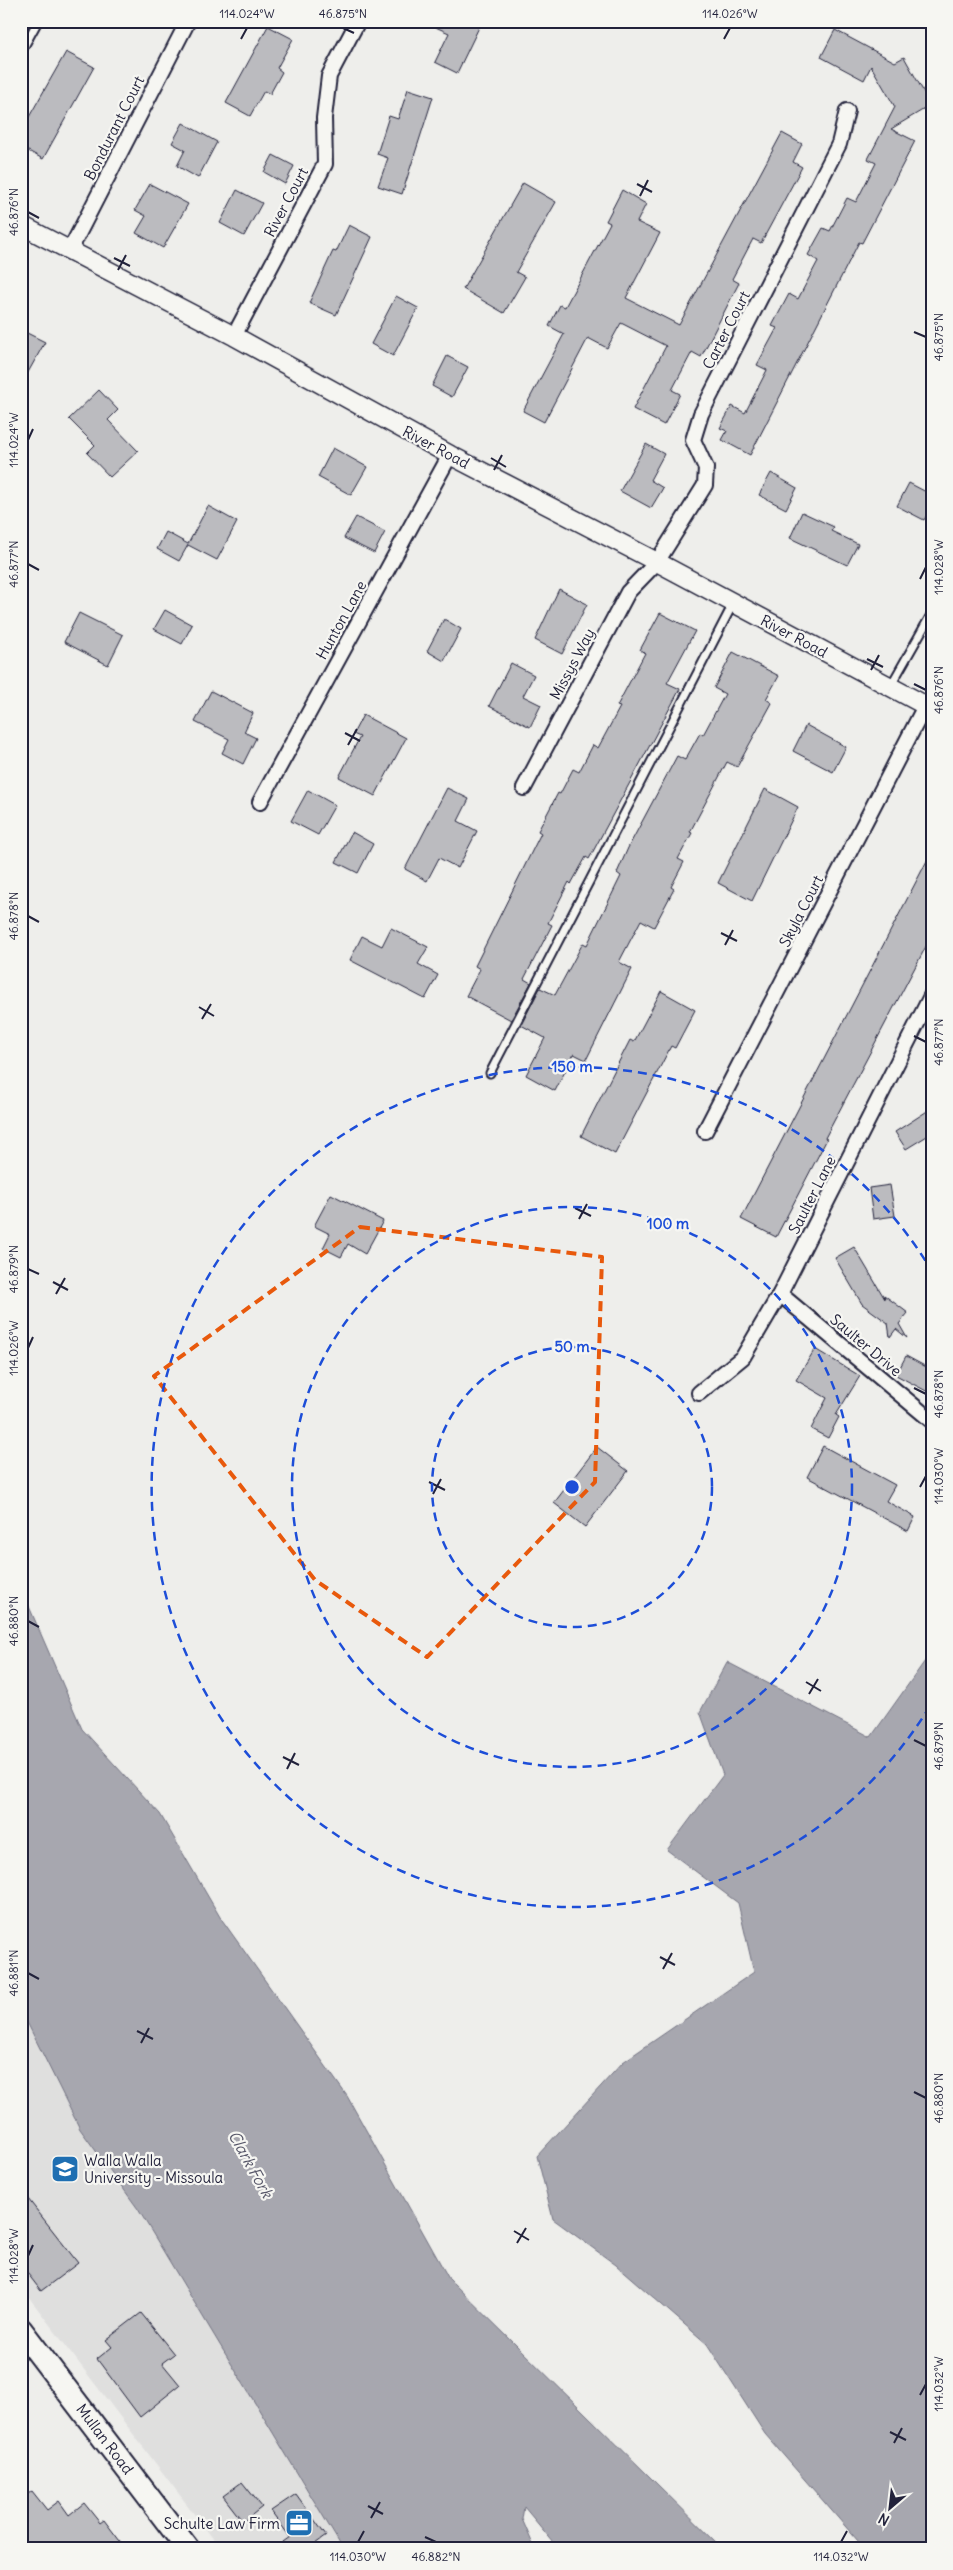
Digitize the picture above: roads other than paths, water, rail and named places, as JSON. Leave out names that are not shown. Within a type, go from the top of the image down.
[{"type":"main road","name":"Mullan Road","points":[[21,2330],[188,2549]]},
{"type":"street","name":"Bondurant Court","points":[[70,250],[188,21]]},
{"type":"street","name":"River Court","points":[[234,336],[325,164],[324,118],[329,76],[358,21]]},
{"type":"street","name":"Carter Court","points":[[657,562],[705,485],[706,468],[693,440],[701,414],[839,144],[847,111]]},
{"type":"street","name":"River Road","points":[[21,225],[234,336],[450,455],[657,562],[928,708]]},
{"type":"street","name":"Hunton Lane","points":[[260,802],[450,455]]},
{"type":"street","name":"Missys Way","points":[[524,788],[628,592],[657,562]]},
{"type":"street","name":"Skyla Court","points":[[705,1131],[928,708]]},
{"type":"street","name":"Saulter Lane","points":[[699,1394],[743,1357],[780,1294],[932,994]]},
{"type":"street","name":"Saulter Drive","points":[[780,1294],[932,1421]]},
{"type":"lane","points":[[21,52],[38,21]]},
{"type":"lane","points":[[490,1073],[734,604]]},
{"type":"lane","points":[[890,688],[932,613]]},
{"type":"water","name":"Clark Fork","points":[[21,1588],[82,1729],[160,1814],[220,1917],[347,2096],[449,2279],[723,2549],[559,2549],[524,2507],[522,2519],[535,2549],[343,2549],[138,2209],[80,2129],[21,2010]]},
{"type":"water","points":[[932,1651],[932,2549],[865,2549],[765,2434],[707,2344],[616,2265],[553,2219],[537,2156],[623,2062],[754,1972],[738,1903],[667,1850],[723,1775],[700,1712],[727,1662],[871,1737]]},
{"type":"place","name":"Walla Walla University - Missoula","points":[[65,2169]]},
{"type":"place","name":"Schulte Law Firm","points":[[299,2523]]}]
